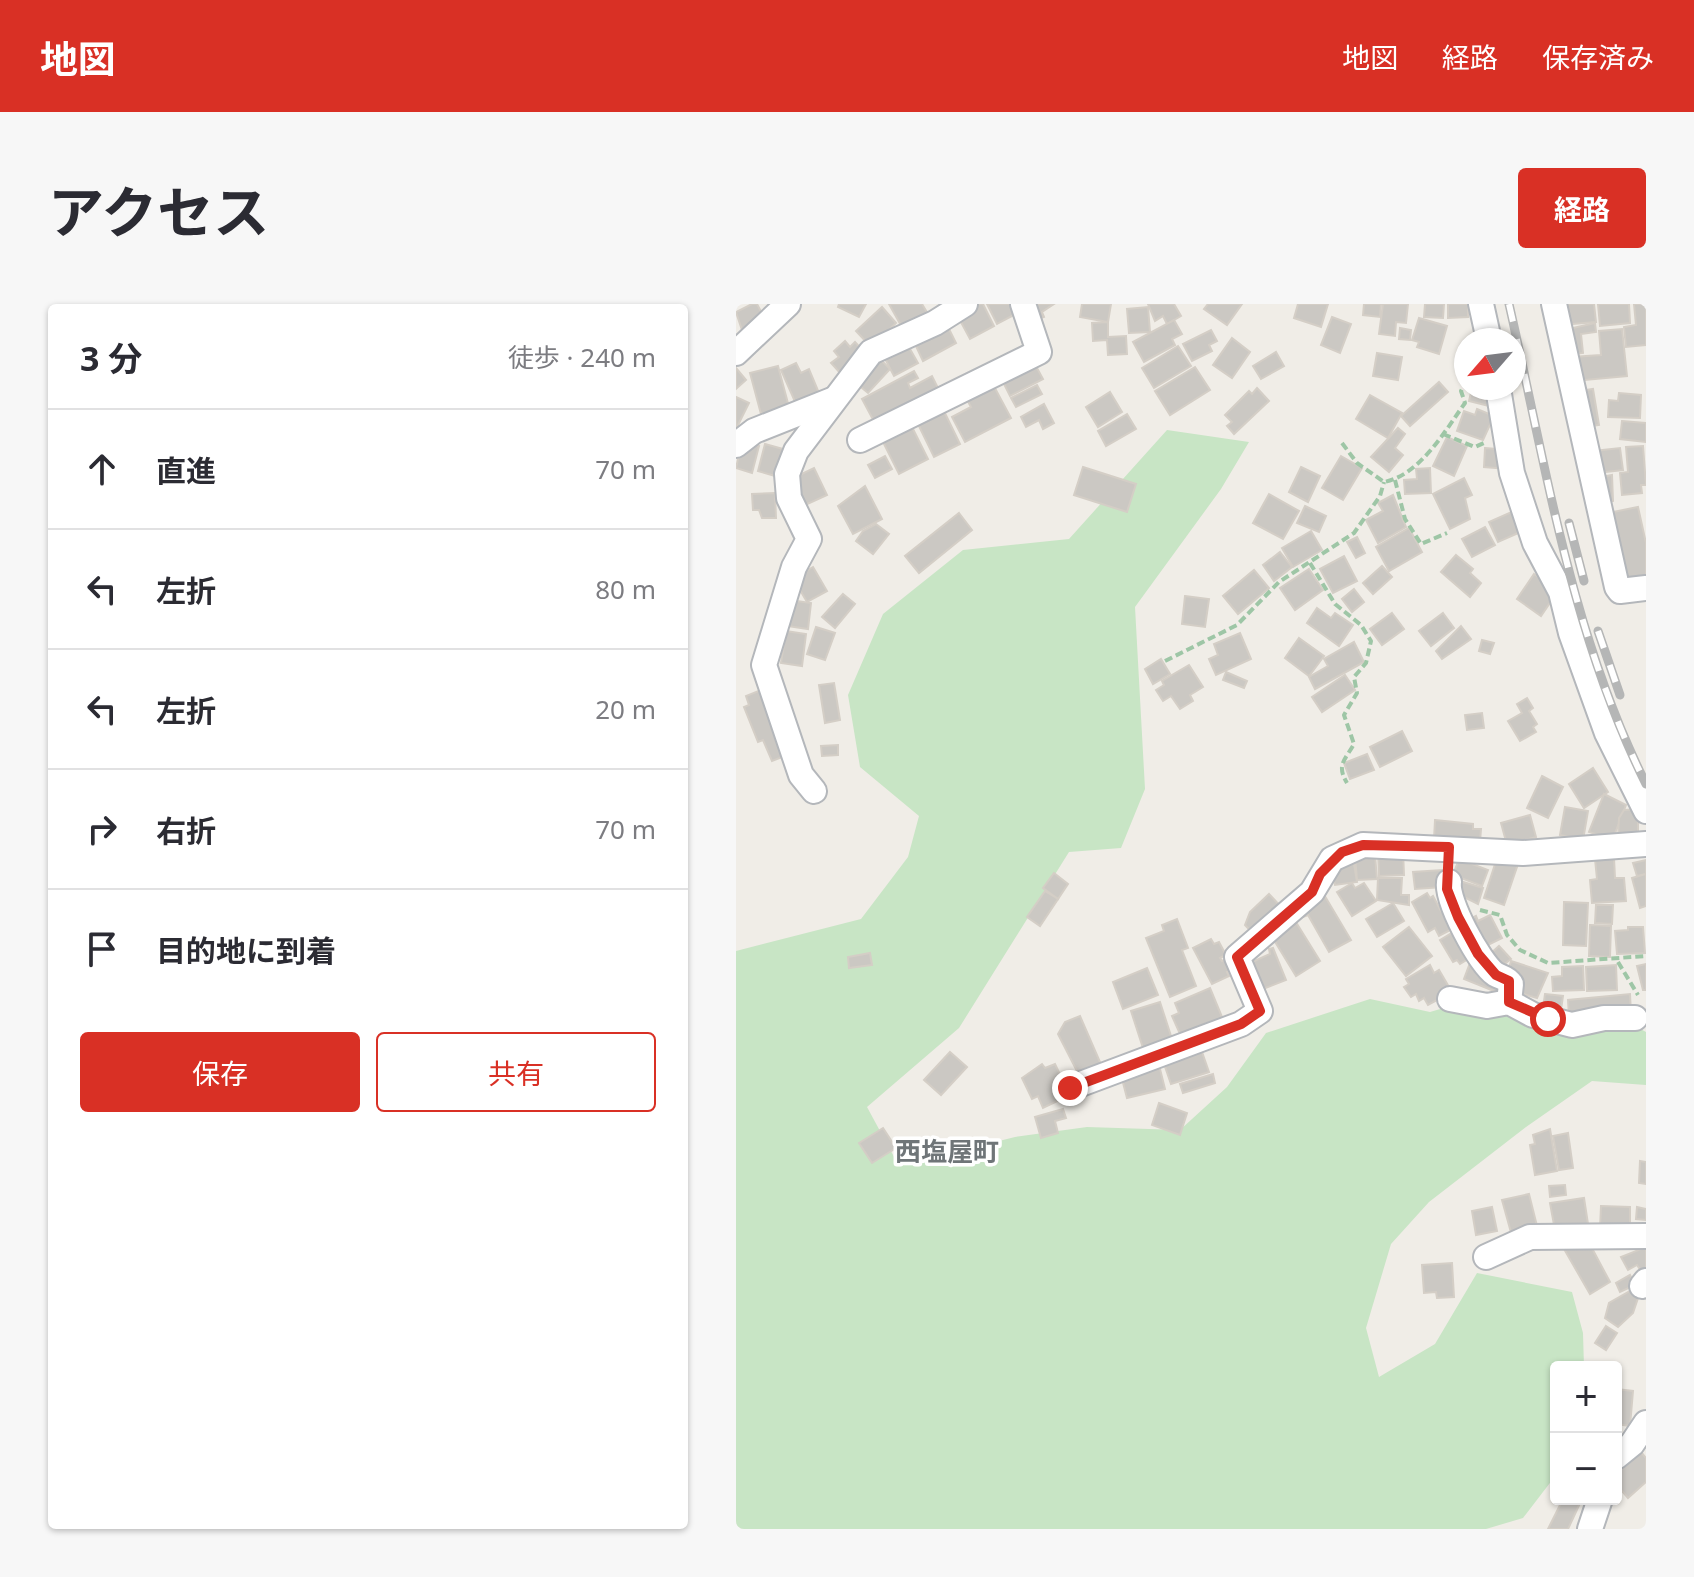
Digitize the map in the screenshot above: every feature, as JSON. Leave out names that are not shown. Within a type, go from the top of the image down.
[{"type":"street","points":[[736,353],[788,304]]},
{"type":"street","points":[[814,791],[801,775],[764,665],[794,567],[809,539],[789,498],[787,474],[796,451],[871,352],[935,323],[965,304]]},
{"type":"street","points":[[860,440],[1039,352],[1023,304]]},
{"type":"street","points":[[1481,304],[1486,328]]},
{"type":"street","points":[[1554,304],[1603,539],[1617,587],[1620,591],[1646,588]]},
{"type":"street","points":[[736,445],[754,431],[835,399]]},
{"type":"street","points":[[1500,400],[1512,473],[1535,543],[1561,592],[1571,633],[1607,733],[1646,811]]},
{"type":"street","points":[[1070,1088],[1241,1024],[1260,1011],[1237,957],[1312,892],[1320,874],[1342,852],[1363,845],[1523,853],[1646,844]]},
{"type":"street","points":[[1449,882],[1449,896],[1478,954],[1496,975],[1503,976],[1511,984],[1509,1002]]},
{"type":"street","points":[[1450,999],[1487,1006],[1509,1002],[1533,1015],[1572,1025],[1604,1018],[1642,1016]]},
{"type":"street","points":[[1486,1257],[1530,1237],[1646,1236]]},
{"type":"street","points":[[1622,1452],[1632,1444],[1646,1423]]},
{"type":"street","points":[[1590,1529],[1598,1505]]},
{"type":"path","points":[[1342,443],[1357,463],[1384,482],[1395,480],[1427,455],[1465,403],[1464,400]]},
{"type":"path","points":[[1441,433],[1475,447],[1507,433]]},
{"type":"path","points":[[1395,480],[1405,519],[1421,544],[1447,533]]},
{"type":"path","points":[[1165,661],[1237,625],[1279,582],[1354,533],[1380,496],[1384,482]]},
{"type":"path","points":[[1310,563],[1335,604],[1361,625],[1371,641],[1366,663],[1354,677],[1357,693],[1344,715],[1354,744],[1341,762],[1340,772],[1347,783]]},
{"type":"path","points":[[1475,908],[1500,915],[1507,935],[1520,950],[1548,963],[1618,961],[1646,956]]},
{"type":"path","points":[[1618,961],[1642,1016]]},
{"type":"green space","points":[[1167,430],[1249,442],[1221,489],[1135,607],[1145,789],[1121,848],[1069,852],[959,1028],[867,1107],[899,1166],[1015,1137],[1087,1127],[1180,1130],[1227,1087],[1266,1033],[1370,999],[1430,1012],[1447,1007],[1507,1011],[1635,1026],[1646,1032],[1646,1085],[1592,1081],[1526,1127],[1429,1202],[1391,1244],[1366,1328],[1379,1377],[1435,1344],[1477,1273],[1572,1292],[1583,1333],[1584,1361],[1550,1361],[1550,1483],[1523,1518],[1486,1529],[736,1529],[736,951],[861,919],[908,857],[919,816],[860,767],[848,695],[883,614],[963,550],[1069,539]]},
{"type":"building","points":[[757,304],[766,321],[743,333],[736,312]]},
{"type":"building","points":[[839,304],[866,304],[859,317],[838,307]]},
{"type":"building","points":[[889,304],[922,304],[928,314],[903,329]]},
{"type":"building","points":[[973,304],[983,304],[994,326],[970,339],[956,313]]},
{"type":"building","points":[[987,304],[1022,304],[1025,309],[997,324]]},
{"type":"building","points":[[1026,304],[1054,304],[1042,312],[1044,317],[1033,321]]},
{"type":"building","points":[[1082,304],[1111,304],[1108,322],[1080,317]]},
{"type":"building","points":[[1148,304],[1174,304],[1181,316],[1167,324],[1163,316],[1155,321]]},
{"type":"building","points":[[1208,304],[1242,304],[1227,325],[1204,309]]},
{"type":"building","points":[[1298,304],[1328,304],[1321,327],[1294,318]]},
{"type":"building","points":[[1364,304],[1381,304],[1380,317],[1363,315]]},
{"type":"building","points":[[1383,304],[1408,304],[1406,323],[1396,322],[1395,336],[1379,334]]},
{"type":"building","points":[[1425,304],[1444,304],[1443,318],[1424,317]]},
{"type":"building","points":[[1448,304],[1468,304],[1468,317],[1448,318]]},
{"type":"building","points":[[1559,304],[1594,304],[1596,322],[1561,325]]},
{"type":"building","points":[[1598,304],[1629,304],[1630,323],[1600,326]]},
{"type":"building","points":[[1634,304],[1646,304],[1646,345],[1626,347],[1624,327],[1636,325]]},
{"type":"building","points":[[882,307],[896,323],[871,347],[856,331]]},
{"type":"building","points":[[1148,307],[1150,332],[1129,333],[1127,309]]},
{"type":"building","points":[[1332,317],[1351,324],[1340,353],[1321,345]]},
{"type":"building","points":[[1419,318],[1447,326],[1439,354],[1417,347],[1419,342],[1412,340]]},
{"type":"building","points":[[1174,320],[1182,334],[1172,339],[1175,345],[1144,362],[1133,342]]},
{"type":"building","points":[[1108,322],[1108,337],[1126,336],[1127,354],[1108,355],[1107,340],[1093,341],[1092,323]]},
{"type":"building","points":[[1595,323],[1596,332],[1581,334],[1583,353],[1567,355],[1564,330]]},
{"type":"building","points":[[948,327],[956,343],[923,361],[915,344]]},
{"type":"building","points":[[1400,328],[1411,330],[1410,340],[1399,339]]},
{"type":"building","points":[[1622,329],[1627,376],[1574,381],[1572,357],[1601,355],[1599,331]]},
{"type":"building","points":[[1211,330],[1217,341],[1209,345],[1212,351],[1192,361],[1183,344]]},
{"type":"building","points":[[1232,338],[1250,352],[1232,378],[1213,365]]},
{"type":"building","points":[[845,341],[850,347],[855,342],[866,354],[842,375],[831,363],[839,357],[834,351]]},
{"type":"building","points":[[906,342],[918,363],[894,376],[883,355]]},
{"type":"building","points":[[1178,346],[1191,366],[1154,388],[1142,368]]},
{"type":"building","points":[[1276,352],[1284,366],[1261,379],[1253,366]]},
{"type":"building","points":[[1377,353],[1402,357],[1398,380],[1373,376]]},
{"type":"building","points":[[1031,357],[1043,379],[1010,396],[999,374]]},
{"type":"building","points":[[880,359],[890,369],[868,393],[857,384]]},
{"type":"building","points":[[796,363],[801,373],[809,369],[819,393],[796,404],[781,370]]},
{"type":"building","points":[[778,366],[789,407],[761,414],[750,373]]},
{"type":"building","points":[[1195,367],[1210,390],[1170,415],[1155,391]]},
{"type":"building","points":[[736,368],[746,380],[736,389]]},
{"type":"building","points":[[914,371],[918,378],[908,383],[910,388],[932,376],[942,396],[878,429],[862,399]]},
{"type":"building","points":[[989,377],[1011,418],[965,442],[952,417],[971,407],[962,391]]},
{"type":"building","points":[[1439,382],[1448,392],[1410,426],[1401,416]]},
{"type":"building","points":[[1037,385],[1042,394],[1016,407],[1011,398]]},
{"type":"building","points":[[1257,388],[1269,401],[1234,434],[1227,426],[1232,422],[1225,415],[1249,391],[1252,394]]},
{"type":"building","points":[[1593,389],[1599,425],[1585,427],[1579,391]]},
{"type":"building","points":[[1110,392],[1122,412],[1098,427],[1086,407]]},
{"type":"building","points":[[1619,393],[1641,395],[1640,418],[1608,417],[1609,400],[1618,401]]},
{"type":"building","points":[[1370,395],[1402,413],[1388,438],[1356,419]]},
{"type":"building","points":[[736,397],[749,403],[736,429]]},
{"type":"building","points":[[1469,400],[1491,400],[1489,406]]},
{"type":"building","points":[[1044,404],[1054,423],[1043,429],[1039,420],[1026,427],[1021,417]]},
{"type":"building","points":[[941,405],[960,444],[934,457],[915,418]]},
{"type":"building","points":[[1477,409],[1494,416],[1483,440],[1457,431],[1464,411],[1475,415]]},
{"type":"building","points":[[1127,414],[1136,429],[1106,446],[1098,431]]},
{"type":"building","points":[[1622,421],[1646,423],[1646,442],[1620,439]]},
{"type":"building","points":[[910,423],[928,459],[899,474],[881,438]]},
{"type":"building","points":[[1398,428],[1405,434],[1395,448],[1403,455],[1389,472],[1371,457]]},
{"type":"building","points":[[1447,437],[1467,446],[1454,476],[1433,466]]},
{"type":"building","points":[[742,442],[759,446],[752,473],[736,468]]},
{"type":"building","points":[[765,444],[783,449],[775,476],[758,471]]},
{"type":"building","points":[[1643,446],[1646,485],[1641,485],[1642,493],[1622,495],[1620,473],[1628,472],[1626,447]]},
{"type":"building","points":[[1485,448],[1509,450],[1507,469],[1484,467]]},
{"type":"building","points":[[1620,448],[1623,470],[1597,473],[1594,451]]},
{"type":"building","points":[[885,456],[892,469],[875,478],[868,465]]},
{"type":"building","points":[[1341,456],[1362,468],[1343,500],[1322,488]]},
{"type":"building","points":[[1083,467],[1136,484],[1127,512],[1074,495]]},
{"type":"building","points":[[1301,467],[1320,476],[1308,502],[1289,492]]},
{"type":"building","points":[[814,468],[827,495],[801,507],[789,480]]},
{"type":"building","points":[[1430,468],[1431,493],[1405,494],[1404,480],[1417,479],[1416,469]]},
{"type":"building","points":[[1612,475],[1613,501],[1600,504],[1595,478]]},
{"type":"building","points":[[1464,478],[1472,495],[1465,498],[1470,519],[1450,529],[1433,494]]},
{"type":"building","points":[[865,486],[882,519],[853,534],[838,506]]},
{"type":"building","points":[[775,493],[776,518],[762,518],[759,510],[753,510],[752,494]]},
{"type":"building","points":[[1269,494],[1299,511],[1283,539],[1253,523]]},
{"type":"building","points":[[1393,495],[1406,527],[1378,543],[1366,520],[1383,511],[1378,503]]},
{"type":"building","points":[[1305,506],[1326,516],[1319,532],[1297,523]]},
{"type":"building","points":[[1638,507],[1646,543],[1646,575],[1622,580],[1608,513]]},
{"type":"building","points":[[1516,510],[1525,530],[1498,542],[1489,522]]},
{"type":"building","points":[[959,513],[972,530],[919,573],[905,556]]},
{"type":"building","points":[[876,524],[889,534],[873,554],[856,541],[863,531]]},
{"type":"building","points":[[1485,527],[1495,545],[1472,557],[1462,539]]},
{"type":"building","points":[[1409,528],[1422,552],[1389,571],[1376,547]]},
{"type":"building","points":[[1311,531],[1322,550],[1293,567],[1282,548]]},
{"type":"building","points":[[1357,537],[1365,553],[1356,558],[1347,542]]},
{"type":"building","points":[[1280,552],[1292,567],[1274,581],[1263,565]]},
{"type":"building","points":[[1456,555],[1473,569],[1470,573],[1481,583],[1470,597],[1441,572]]},
{"type":"building","points":[[1344,556],[1357,581],[1333,593],[1320,569]]},
{"type":"building","points":[[1382,566],[1392,577],[1373,594],[1363,583]]},
{"type":"building","points":[[813,567],[827,591],[807,602],[797,585],[797,576]]},
{"type":"building","points":[[1309,569],[1323,590],[1295,610],[1280,588]]},
{"type":"building","points":[[1254,570],[1269,588],[1238,614],[1223,596]]},
{"type":"building","points":[[1534,574],[1558,591],[1541,616],[1517,599]]},
{"type":"building","points":[[1354,589],[1364,602],[1352,612],[1342,599]]},
{"type":"building","points":[[843,594],[855,604],[835,628],[822,617]]},
{"type":"building","points":[[1185,596],[1209,599],[1205,627],[1182,624]]},
{"type":"building","points":[[790,600],[811,603],[808,629],[787,626]]},
{"type":"building","points":[[1317,608],[1331,618],[1335,613],[1353,625],[1339,646],[1307,623]]},
{"type":"building","points":[[1392,613],[1404,629],[1382,645],[1370,629]]},
{"type":"building","points":[[1443,613],[1454,628],[1431,646],[1419,631]]},
{"type":"building","points":[[1461,626],[1471,639],[1442,659],[1436,651]]},
{"type":"building","points":[[816,627],[835,633],[825,660],[807,654]]},
{"type":"building","points":[[786,631],[806,634],[802,666],[781,663]]},
{"type":"building","points":[[1240,633],[1251,659],[1216,675],[1209,659],[1218,655],[1214,644]]},
{"type":"building","points":[[1299,638],[1324,656],[1309,676],[1285,658]]},
{"type":"building","points":[[1482,640],[1494,643],[1490,654],[1479,651]]},
{"type":"building","points":[[1354,642],[1364,662],[1315,689],[1309,677],[1328,666],[1324,659]]},
{"type":"building","points":[[1161,659],[1170,674],[1153,684],[1145,669]]},
{"type":"building","points":[[1189,665],[1203,687],[1190,695],[1193,701],[1180,709],[1171,696],[1163,701],[1156,690],[1164,685],[1162,681]]},
{"type":"building","points":[[1226,672],[1247,681],[1244,688],[1223,680]]},
{"type":"building","points":[[1345,675],[1355,690],[1322,712],[1312,697]]},
{"type":"building","points":[[834,683],[840,720],[825,723],[819,685]]},
{"type":"building","points":[[761,690],[785,756],[772,761],[763,740],[758,742],[744,707],[749,705],[746,696]]},
{"type":"building","points":[[1527,698],[1533,708],[1529,711],[1537,724],[1533,727],[1536,732],[1520,741],[1508,721],[1522,713],[1517,704]]},
{"type":"building","points":[[1482,713],[1484,728],[1467,730],[1465,715]]},
{"type":"building","points":[[1402,731],[1412,751],[1380,767],[1370,747]]},
{"type":"building","points":[[838,745],[838,755],[822,756],[821,746]]},
{"type":"building","points":[[1367,754],[1374,770],[1350,779],[1344,763]]},
{"type":"building","points":[[1593,768],[1608,792],[1584,808],[1569,784]]},
{"type":"building","points":[[1542,776],[1563,787],[1548,818],[1527,808]]},
{"type":"building","points":[[1604,794],[1626,805],[1614,836],[1604,837],[1589,832]]},
{"type":"building","points":[[1565,807],[1588,811],[1583,840],[1560,835]]},
{"type":"building","points":[[1638,809],[1638,836],[1618,839],[1619,818],[1624,810]]},
{"type":"building","points":[[1530,815],[1536,837],[1507,845],[1501,823]]},
{"type":"building","points":[[1435,820],[1473,824],[1473,829],[1481,829],[1480,842],[1434,839]]},
{"type":"building","points":[[1403,850],[1404,875],[1379,876],[1378,851]]},
{"type":"building","points":[[1375,855],[1377,879],[1357,880],[1355,856]]},
{"type":"building","points":[[1353,858],[1357,882],[1335,885],[1334,881],[1328,882],[1334,860]]},
{"type":"building","points":[[1497,858],[1519,861],[1504,905],[1484,898]]},
{"type":"building","points":[[1614,858],[1615,878],[1624,878],[1626,901],[1592,903],[1590,880],[1597,879],[1595,859]]},
{"type":"building","points":[[1459,859],[1488,870],[1482,886],[1453,875]]},
{"type":"building","points":[[1646,860],[1646,874],[1637,876],[1633,863]]},
{"type":"building","points":[[1442,870],[1443,887],[1415,889],[1413,872]]},
{"type":"building","points":[[1054,873],[1068,884],[1058,899],[1043,888]]},
{"type":"building","points":[[1646,874],[1646,906],[1640,908],[1632,878]]},
{"type":"building","points":[[1378,878],[1402,878],[1401,895],[1409,895],[1409,905],[1377,900]]},
{"type":"building","points":[[1460,881],[1483,888],[1478,904],[1456,893]]},
{"type":"building","points":[[1352,883],[1355,888],[1364,883],[1376,901],[1352,916],[1337,892]]},
{"type":"building","points":[[1045,891],[1058,899],[1040,926],[1027,917]]},
{"type":"building","points":[[1323,893],[1351,940],[1329,952],[1308,915],[1303,917],[1297,908]]},
{"type":"building","points":[[1427,893],[1430,898],[1433,896],[1441,911],[1448,907],[1458,926],[1439,936],[1435,928],[1428,932],[1412,902]]},
{"type":"building","points":[[1269,894],[1284,910],[1256,937],[1245,925],[1250,912]]},
{"type":"building","points":[[1564,902],[1588,903],[1586,946],[1563,945]]},
{"type":"building","points":[[1393,903],[1404,921],[1377,937],[1366,919]]},
{"type":"building","points":[[1596,905],[1613,905],[1612,924],[1595,923]]},
{"type":"building","points":[[1490,915],[1502,938],[1482,948],[1468,920],[1476,916],[1478,921]]},
{"type":"building","points":[[1177,919],[1188,948],[1182,950],[1196,986],[1170,997],[1146,938],[1164,931],[1162,925]]},
{"type":"building","points":[[1294,919],[1320,961],[1296,976],[1274,940],[1282,935],[1279,929]]},
{"type":"building","points":[[1590,925],[1611,926],[1610,957],[1589,956]]},
{"type":"building","points":[[1409,927],[1432,956],[1406,976],[1383,947]]},
{"type":"building","points":[[1628,927],[1643,927],[1645,953],[1617,954],[1615,931],[1628,930]]},
{"type":"building","points":[[1460,928],[1475,955],[1460,964],[1457,960],[1453,962],[1440,940]]},
{"type":"building","points":[[1211,939],[1214,944],[1219,942],[1226,955],[1220,958],[1222,961],[1228,958],[1234,969],[1227,972],[1229,976],[1212,984],[1193,948]]},
{"type":"building","points":[[1499,946],[1511,959],[1496,971],[1490,954]]},
{"type":"building","points":[[1273,948],[1286,980],[1263,989],[1252,962],[1270,954],[1269,949]]},
{"type":"building","points":[[870,953],[872,965],[849,968],[848,957]]},
{"type":"building","points":[[1511,961],[1548,973],[1537,998],[1513,991],[1507,975]]},
{"type":"building","points":[[1470,963],[1506,982],[1501,994],[1464,979]]},
{"type":"building","points":[[1646,964],[1646,990],[1643,990],[1637,966]]},
{"type":"building","points":[[1430,965],[1434,973],[1439,970],[1452,992],[1428,1005],[1424,998],[1419,1001],[1416,994],[1411,997],[1404,987],[1409,984],[1406,979]]},
{"type":"building","points":[[1616,965],[1617,990],[1587,991],[1586,967]]},
{"type":"building","points":[[1583,966],[1584,990],[1553,991],[1552,977],[1562,976],[1562,967]]},
{"type":"building","points":[[1147,968],[1158,995],[1123,1009],[1113,982]]},
{"type":"building","points":[[1210,988],[1222,1017],[1180,1034],[1172,1016],[1179,1013],[1175,1003]]},
{"type":"building","points":[[1545,994],[1563,996],[1561,1010],[1543,1008]]},
{"type":"building","points":[[1630,994],[1631,1014],[1569,1016],[1568,1000]]},
{"type":"building","points":[[1160,1002],[1172,1039],[1143,1048],[1131,1011]]},
{"type":"building","points":[[1080,1016],[1103,1069],[1081,1079],[1058,1034],[1065,1022]]},
{"type":"building","points":[[1201,1049],[1209,1072],[1171,1084],[1163,1061]]},
{"type":"building","points":[[950,1052],[967,1067],[941,1095],[924,1080]]},
{"type":"building","points":[[1042,1064],[1045,1068],[1055,1064],[1070,1095],[1043,1108],[1038,1096],[1032,1099],[1022,1078]]},
{"type":"building","points":[[1159,1065],[1165,1089],[1127,1098],[1121,1075]]},
{"type":"building","points":[[1213,1074],[1215,1083],[1183,1093],[1180,1084]]},
{"type":"building","points":[[1159,1103],[1187,1113],[1180,1135],[1152,1125]]},
{"type":"building","points":[[1063,1109],[1066,1118],[1055,1121],[1058,1133],[1041,1138],[1035,1117]]},
{"type":"building","points":[[883,1128],[896,1148],[872,1163],[859,1143]]},
{"type":"building","points":[[1550,1129],[1557,1171],[1535,1175],[1530,1145],[1535,1144],[1533,1135]]},
{"type":"building","points":[[1568,1133],[1573,1168],[1559,1170],[1553,1136]]},
{"type":"building","points":[[1640,1161],[1646,1162],[1646,1184],[1639,1183]]},
{"type":"building","points":[[1565,1185],[1566,1195],[1550,1197],[1549,1186]]},
{"type":"building","points":[[1529,1194],[1538,1230],[1512,1236],[1502,1200]]},
{"type":"building","points":[[1584,1198],[1588,1224],[1555,1230],[1550,1203]]},
{"type":"building","points":[[1601,1206],[1630,1207],[1630,1230],[1600,1229]]},
{"type":"building","points":[[1492,1207],[1497,1231],[1476,1235],[1472,1211]]},
{"type":"building","points":[[1637,1207],[1646,1209],[1646,1220],[1636,1219]]},
{"type":"building","points":[[1586,1237],[1610,1282],[1590,1294],[1564,1249]]},
{"type":"building","points":[[1646,1247],[1646,1269],[1641,1271],[1637,1265],[1628,1270],[1621,1257]]},
{"type":"building","points":[[1452,1263],[1454,1297],[1437,1298],[1436,1292],[1424,1293],[1422,1265]]},
{"type":"building","points":[[1630,1275],[1635,1285],[1620,1292],[1616,1283]]},
{"type":"building","points":[[1635,1288],[1639,1295],[1633,1313],[1618,1327],[1605,1318],[1609,1303]]},
{"type":"building","points":[[1606,1326],[1617,1333],[1606,1350],[1595,1343]]},
{"type":"building","points":[[1622,1390],[1633,1391],[1630,1426],[1622,1425]]},
{"type":"building","points":[[1641,1452],[1646,1458],[1646,1482],[1628,1498],[1622,1491],[1622,1469]]},
{"type":"building","points":[[1560,1505],[1579,1505],[1568,1529],[1548,1529]]},
{"type":"railway","points":[[1509,304],[1579,609],[1620,727],[1646,784]]},
{"type":"railway","points":[[1569,523],[1584,581]]},
{"type":"railway","points":[[1598,631],[1620,695]]},
{"type":"district","name":"西塩屋町","points":[[947,1152]]},
{"type":"route","points":[[1070,1088],[1241,1024],[1260,1011],[1237,957],[1312,892],[1320,874],[1332,859],[1363,845],[1449,847],[1447,889],[1478,954],[1496,975],[1503,976],[1511,984],[1509,1002],[1548,1019]]}]
